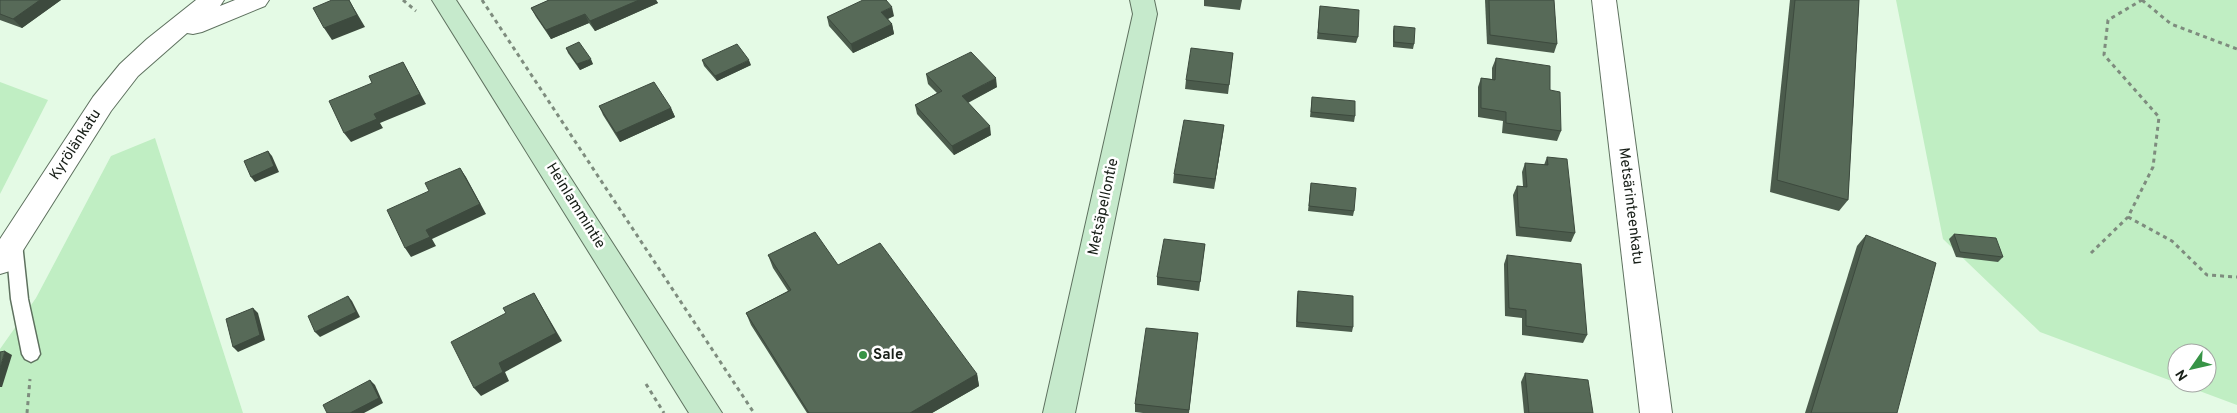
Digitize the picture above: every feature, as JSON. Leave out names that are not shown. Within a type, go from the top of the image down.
[{"type":"street","name":"Kyrölänkatu","points":[[0,263],[102,104],[129,70],[164,38],[212,0]]},
{"type":"street","name":"Kyrölänkatu","points":[[164,38],[257,0]]},
{"type":"street","name":"Heinlammintie","points":[[444,0],[706,413]]},
{"type":"street","name":"Metsäpellontie","points":[[1059,413],[1145,14],[1142,0]]},
{"type":"street","name":"Metsärinteenkatu","points":[[1604,0],[1656,413]]},
{"type":"lane","points":[[14,240],[15,278],[31,354]]},
{"type":"path","points":[[482,0],[754,413]]},
{"type":"path","points":[[2092,253],[2128,217],[2153,167],[2159,117],[2104,56],[2108,20],[2142,0],[2171,24],[2237,49]]},
{"type":"path","points":[[2128,217],[2172,241],[2207,274],[2237,277]]},
{"type":"path","points":[[28,413],[31,354]]},
{"type":"green space","points":[[1896,0],[2237,0],[2237,405],[2205,393],[2217,393],[2217,343],[2167,343],[2167,379],[2040,332],[1943,239]]},
{"type":"green space","points":[[0,82],[48,100],[0,194]]},
{"type":"green space","points":[[155,138],[243,413],[0,413],[0,349],[36,298],[111,156]]},
{"type":"building","points":[[0,0],[40,0],[13,19],[0,14]]},
{"type":"building","points":[[332,0],[349,0],[357,15],[324,28],[313,8]]},
{"type":"building","points":[[549,0],[639,0],[590,21],[585,14],[546,30],[531,8]]},
{"type":"building","points":[[863,0],[886,0],[892,7],[881,12],[892,24],[851,44],[827,17]]},
{"type":"building","points":[[1489,0],[1554,0],[1557,44],[1490,35]]},
{"type":"building","points":[[1795,0],[1859,0],[1848,200],[1777,180]]},
{"type":"building","points":[[1320,6],[1359,10],[1358,37],[1318,33]]},
{"type":"building","points":[[1394,26],[1415,28],[1414,44],[1394,42]]},
{"type":"building","points":[[579,42],[591,59],[577,64],[566,48]]},
{"type":"building","points":[[737,44],[749,60],[715,76],[702,60]]},
{"type":"building","points":[[1191,48],[1233,53],[1229,85],[1186,80]]},
{"type":"building","points":[[971,52],[996,78],[962,96],[990,126],[952,146],[915,105],[942,91],[926,74]]},
{"type":"building","points":[[1496,58],[1550,66],[1550,90],[1560,92],[1561,131],[1506,123],[1506,112],[1481,108],[1481,78],[1495,80]]},
{"type":"building","points":[[403,62],[420,94],[374,114],[377,119],[344,133],[329,101],[372,83],[369,76]]},
{"type":"building","points":[[654,82],[671,108],[616,133],[599,106]]},
{"type":"building","points":[[1312,97],[1355,101],[1355,116],[1311,112]]},
{"type":"building","points":[[1184,120],[1224,125],[1215,179],[1174,174]]},
{"type":"building","points":[[268,151],[274,166],[251,177],[244,161]]},
{"type":"building","points":[[1547,157],[1567,159],[1575,233],[1519,227],[1517,186],[1527,187],[1525,163],[1548,165]]},
{"type":"building","points":[[460,168],[480,204],[426,230],[430,237],[405,248],[387,210],[429,191],[425,183]]},
{"type":"building","points":[[1311,183],[1356,188],[1354,211],[1309,206]]},
{"type":"building","name":"Sale","points":[[815,232],[838,265],[880,243],[977,374],[910,413],[809,413],[746,313],[791,290],[768,255]]},
{"type":"building","points":[[1954,234],[1996,238],[2003,257],[1960,252]]},
{"type":"building","points":[[1866,235],[1936,263],[1897,413],[1811,413]]},
{"type":"building","points":[[1164,239],[1205,244],[1200,282],[1157,277]]},
{"type":"building","points":[[1507,255],[1581,264],[1587,335],[1526,326],[1526,310],[1509,308]]},
{"type":"building","points":[[1298,291],[1353,296],[1353,327],[1297,322]]},
{"type":"building","points":[[534,293],[556,333],[499,363],[503,372],[474,388],[451,342],[506,313],[503,308]]},
{"type":"building","points":[[348,296],[356,312],[315,332],[308,316]]},
{"type":"building","points":[[253,308],[260,335],[233,347],[226,319]]},
{"type":"building","points":[[1146,328],[1198,333],[1189,410],[1135,404]]},
{"type":"building","points":[[5,351],[0,368],[0,352]]},
{"type":"building","points":[[1525,373],[1588,380],[1593,413],[1529,413]]},
{"type":"building","points":[[370,380],[379,398],[350,413],[327,413],[323,405]]},
{"type":"place","name":"Sale","points":[[863,355]]}]
